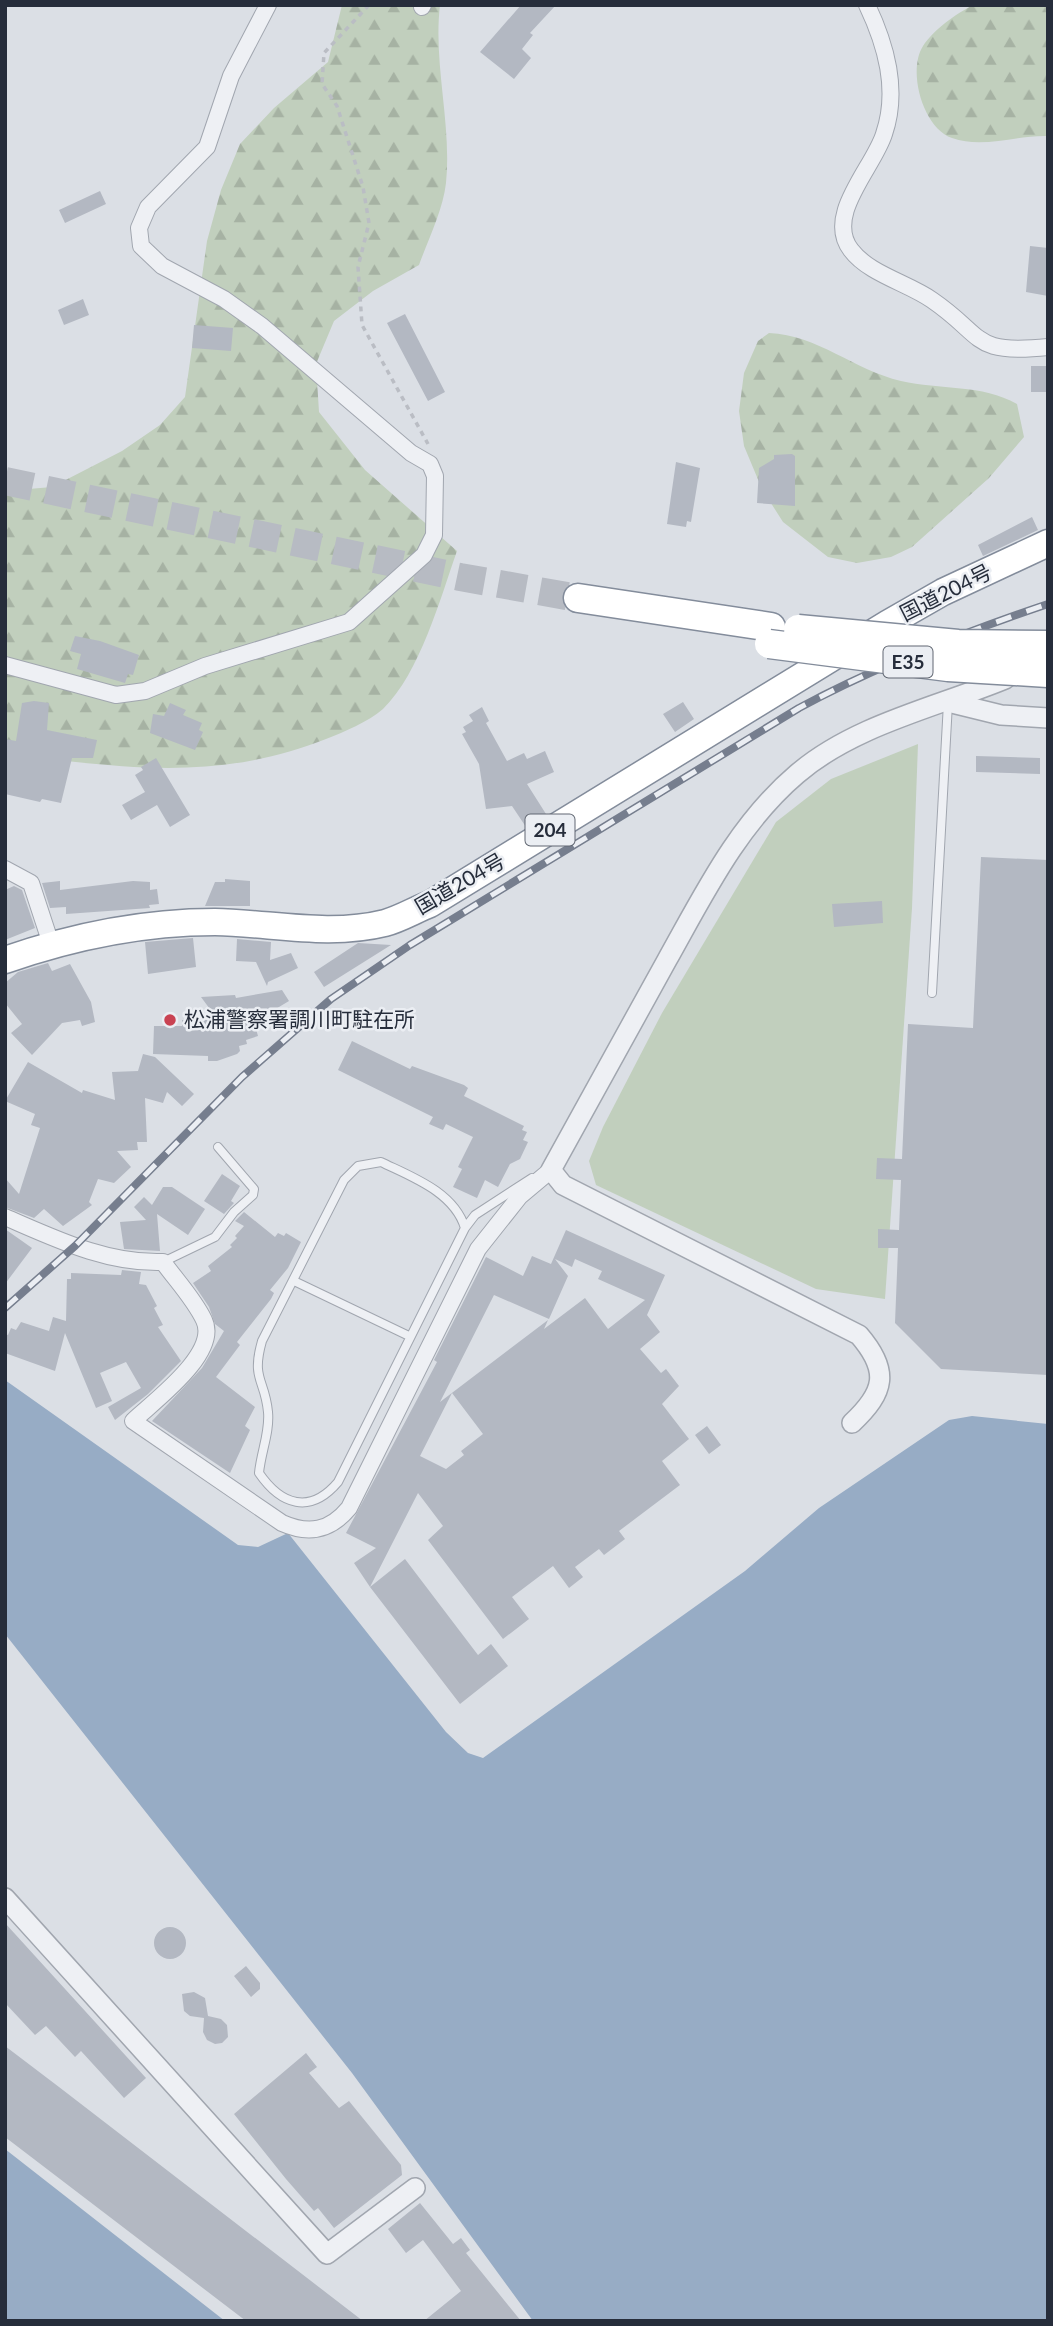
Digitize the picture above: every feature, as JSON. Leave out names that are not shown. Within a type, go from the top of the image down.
[{"type":"highway","name":"国道204号","points":[[5,960],[93,933],[152,925],[215,922],[324,929],[359,928],[388,922],[430,904],[921,605],[1048,543]]},
{"type":"highway","name":"E35","points":[[577,607],[770,635],[948,667],[1048,673]]},
{"type":"highway","name":"E35","points":[[770,635],[1048,661]]},
{"type":"highway","points":[[770,635],[958,644],[1048,645]]},
{"type":"street","points":[[5,665],[116,695],[136,692],[205,666],[349,622],[415,564],[434,535],[435,476],[430,464],[411,453],[307,368],[262,326],[224,299],[162,266],[141,246],[139,228],[148,207],[207,147],[231,76],[268,5]]},
{"type":"street","points":[[867,5],[883,40],[889,66],[888,109],[884,134],[843,218],[850,249],[863,261],[932,299],[971,335],[989,346],[1011,351],[1048,347]]},
{"type":"street","points":[[5,1217],[111,1258],[136,1263],[163,1262],[205,1322],[205,1343],[192,1365],[133,1421],[282,1523],[296,1529],[317,1531],[336,1524],[349,1508],[478,1249],[520,1196],[551,1170],[720,866],[757,813],[798,773],[845,743],[901,718],[1004,679],[1048,645]]},
{"type":"street","points":[[948,702],[1001,715],[1048,718]]},
{"type":"street","points":[[5,869],[31,883],[51,944]]},
{"type":"street","points":[[551,1170],[563,1185],[859,1335],[875,1353],[882,1375],[872,1404],[852,1423]]},
{"type":"street","points":[[5,1898],[327,2254],[415,2188]]},
{"type":"lane","points":[[932,993],[948,702]]},
{"type":"lane","points":[[163,1262],[215,1237],[234,1212],[253,1195],[254,1189],[218,1147]]},
{"type":"lane","points":[[464,1228],[452,1205],[425,1184],[381,1162],[358,1166],[344,1180],[262,1341],[256,1363],[268,1408],[268,1427],[258,1472],[271,1490],[288,1502],[308,1502],[326,1497],[338,1482],[464,1228],[475,1215],[520,1184],[551,1170]]},
{"type":"lane","points":[[294,1280],[410,1336]]},
{"type":"path","points":[[369,5],[324,53],[322,84],[337,106],[365,199],[369,223],[358,267],[362,325],[428,442],[430,464]]},
{"type":"green space","points":[[342,5],[440,5],[438,27],[447,161],[446,183],[439,214],[419,265],[373,291],[334,321],[316,364],[319,412],[365,470],[457,551],[428,635],[408,676],[377,714],[326,739],[285,753],[206,767],[167,768],[128,767],[5,754],[5,491],[52,487],[122,451],[160,425],[185,397],[207,241],[221,190],[240,144],[274,108],[328,62]]},
{"type":"green space","points":[[973,5],[1048,5],[1048,136],[988,142],[964,141],[942,132],[926,111],[917,83],[918,57],[933,34]]},
{"type":"green space","points":[[769,333],[804,340],[867,369],[901,381],[975,390],[1004,398],[1017,404],[1024,437],[989,478],[912,547],[891,557],[857,563],[828,557],[783,522],[762,489],[744,446],[739,411],[744,373],[758,341]]},
{"type":"green space","points":[[918,744],[912,908],[885,1299],[816,1289],[596,1185],[589,1161],[603,1127],[662,1013],[776,822],[831,779]]},
{"type":"water","points":[[5,1380],[238,1545],[258,1547],[288,1533],[446,1732],[468,1753],[483,1758],[745,1571],[819,1508],[949,1420],[972,1416],[1048,1424],[1048,2321],[533,2321],[352,2073],[5,1634]]},
{"type":"water","points":[[5,2149],[225,2321],[5,2321]]},
{"type":"building","points":[[521,5],[556,5],[530,33],[533,35],[522,49],[531,58],[514,79],[480,52]]},
{"type":"building","points":[[100,191],[106,204],[65,223],[59,210]]},
{"type":"building","points":[[1030,246],[1048,248],[1048,296],[1026,292]]},
{"type":"building","points":[[83,299],[89,315],[64,325],[58,310]]},
{"type":"building","points":[[405,314],[445,392],[428,401],[387,323]]},
{"type":"building","points":[[194,325],[233,328],[231,351],[192,348]]},
{"type":"building","points":[[1031,366],[1048,366],[1048,392],[1031,392]]},
{"type":"building","points":[[774,455],[795,456],[795,506],[757,503],[759,468],[774,459]]},
{"type":"building","points":[[676,462],[700,468],[691,522],[687,521],[686,527],[667,524]]},
{"type":"building","points":[[1032,517],[1038,530],[983,556],[978,545]]},
{"type":"building","points":[[75,636],[100,641],[139,655],[133,675],[128,674],[125,683],[77,669],[81,654],[70,651]]},
{"type":"building","points":[[683,702],[694,719],[675,732],[663,714]]},
{"type":"building","points":[[22,703],[49,703],[47,730],[97,740],[93,758],[72,758],[61,803],[42,799],[40,802],[5,794],[5,739],[16,741]]},
{"type":"building","points":[[170,703],[186,710],[183,715],[202,723],[199,730],[203,732],[195,750],[150,733],[153,714],[164,716]]},
{"type":"building","points":[[482,707],[489,721],[486,723],[507,761],[524,753],[527,759],[545,751],[554,772],[527,784],[546,814],[526,827],[512,806],[486,809],[479,764],[462,734],[466,732],[463,727],[473,721],[469,715]]},
{"type":"building","points":[[976,756],[1040,758],[1040,774],[976,772]]},
{"type":"building","points":[[156,758],[190,815],[170,827],[157,805],[131,820],[122,805],[145,792],[135,775],[143,770],[141,767]]},
{"type":"building","points":[[981,857],[1048,860],[1048,1375],[941,1369],[895,1323],[898,1248],[878,1248],[878,1229],[899,1230],[901,1180],[876,1179],[877,1158],[902,1159],[908,1024],[973,1028]]},
{"type":"building","points":[[225,879],[250,881],[250,906],[205,906],[215,882],[225,882]]},
{"type":"building","points":[[60,881],[60,890],[133,881],[150,882],[150,890],[157,889],[159,904],[149,905],[150,908],[66,914],[66,907],[50,908],[42,883]]},
{"type":"building","points":[[14,886],[22,890],[35,928],[5,940],[5,890]]},
{"type":"building","points":[[882,901],[883,923],[834,927],[832,904]]},
{"type":"building","points":[[193,938],[196,967],[148,974],[145,942]]},
{"type":"building","points":[[237,939],[271,942],[270,960],[291,953],[298,968],[268,982],[267,986],[256,962],[236,961]]},
{"type":"building","points":[[358,943],[391,945],[324,987],[314,972]]},
{"type":"building","points":[[48,963],[52,971],[70,964],[91,1002],[95,1022],[82,1026],[80,1020],[62,1023],[32,1055],[11,1033],[22,1024],[5,1003],[5,983],[18,972]]},
{"type":"building","points":[[282,990],[289,1001],[254,1022],[258,1036],[239,1046],[240,1051],[237,1054],[217,1061],[208,1061],[208,1056],[153,1054],[154,1026],[182,1026],[182,1020],[218,1020],[201,997],[235,995],[236,998]]},
{"type":"building","points":[[352,1041],[410,1069],[412,1066],[464,1085],[468,1088],[464,1096],[524,1126],[522,1130],[527,1132],[523,1140],[528,1142],[520,1159],[510,1164],[498,1187],[485,1180],[477,1198],[453,1187],[462,1169],[458,1167],[473,1137],[446,1124],[443,1130],[429,1124],[433,1117],[338,1070]]},
{"type":"building","points":[[143,1054],[155,1057],[194,1094],[182,1106],[167,1092],[163,1103],[145,1098],[147,1142],[137,1142],[138,1150],[117,1151],[131,1167],[114,1183],[98,1179],[89,1202],[92,1205],[63,1226],[44,1209],[34,1218],[5,1207],[5,1178],[19,1194],[40,1128],[31,1125],[35,1114],[5,1101],[28,1062],[82,1093],[83,1090],[115,1100],[112,1072],[138,1071]]},
{"type":"building","points":[[222,1174],[240,1186],[231,1201],[234,1203],[224,1214],[204,1201]]},
{"type":"building","points":[[163,1187],[172,1187],[205,1209],[188,1235],[157,1214],[160,1251],[124,1249],[120,1222],[146,1220],[134,1207],[144,1197],[152,1205]]},
{"type":"building","points":[[244,1212],[275,1237],[278,1233],[284,1236],[286,1233],[301,1242],[288,1268],[270,1290],[274,1293],[271,1299],[237,1342],[240,1345],[216,1377],[255,1407],[245,1426],[250,1430],[230,1473],[152,1421],[202,1368],[224,1331],[215,1324],[209,1307],[193,1283],[211,1271],[208,1266],[232,1247],[230,1245],[237,1238],[235,1236],[244,1226],[235,1221]]},
{"type":"building","points":[[5,1229],[32,1248],[5,1284]]},
{"type":"building","points":[[566,1230],[665,1275],[647,1315],[660,1332],[640,1349],[661,1373],[666,1369],[679,1386],[662,1404],[689,1439],[662,1461],[680,1485],[619,1531],[625,1539],[604,1555],[599,1549],[575,1567],[583,1577],[569,1588],[553,1566],[512,1597],[529,1619],[503,1639],[428,1540],[443,1526],[418,1493],[370,1587],[354,1563],[376,1548],[346,1533],[437,1362],[434,1360],[486,1257],[523,1276],[532,1256],[551,1264]],"holes":[[[555,1259],[572,1267],[575,1259],[602,1271],[598,1279],[645,1300],[608,1329],[585,1298],[544,1329],[548,1320],[440,1402],[494,1295],[549,1319],[568,1276]],[[452,1393],[483,1434],[461,1451],[464,1455],[446,1469],[420,1456]]]},
{"type":"building","points":[[122,1270],[141,1272],[139,1284],[146,1285],[157,1306],[154,1308],[163,1325],[158,1327],[181,1361],[148,1394],[115,1420],[108,1407],[141,1388],[126,1362],[100,1373],[112,1401],[96,1408],[65,1333],[55,1371],[5,1353],[5,1334],[8,1335],[11,1328],[16,1330],[21,1322],[49,1331],[53,1317],[66,1321],[67,1279],[71,1279],[71,1273],[121,1275]]},
{"type":"building","points":[[707,1426],[721,1445],[709,1454],[695,1435]]},
{"type":"building","points":[[405,1559],[478,1655],[491,1644],[508,1666],[460,1704],[370,1587]]},
{"type":"building","points":[[5,1923],[146,2078],[124,2098],[81,2051],[75,2057],[46,2026],[35,2035],[5,2003]]},
{"type":"building","points":[[170,1927],[181,1932],[186,1943],[181,1954],[170,1959],[159,1954],[154,1943],[159,1932]]},
{"type":"building","points":[[246,1966],[260,1983],[260,1989],[251,1997],[234,1976]]},
{"type":"building","points":[[194,1992],[205,1998],[208,2016],[221,2019],[227,2025],[228,2037],[222,2043],[215,2044],[207,2040],[203,2032],[204,2018],[190,2016],[184,2011],[182,1994]]},
{"type":"building","points":[[5,2046],[363,2321],[246,2321],[5,2137]]},
{"type":"building","points":[[306,2053],[317,2067],[309,2073],[339,2108],[349,2101],[401,2165],[402,2175],[334,2228],[318,2208],[314,2211],[234,2114]]},
{"type":"building","points":[[420,2203],[453,2244],[461,2238],[470,2250],[466,2253],[521,2321],[424,2321],[461,2291],[423,2240],[406,2253],[388,2229]]},
{"type":"tunnel","points":[[5,481],[460,577],[578,598]]},
{"type":"railway","points":[[5,1308],[75,1246],[242,1077],[331,999],[410,945],[799,708],[921,651],[1048,604]]},
{"type":"place","name":"松浦警察署調川町駐在所","points":[[170,1020]]}]
